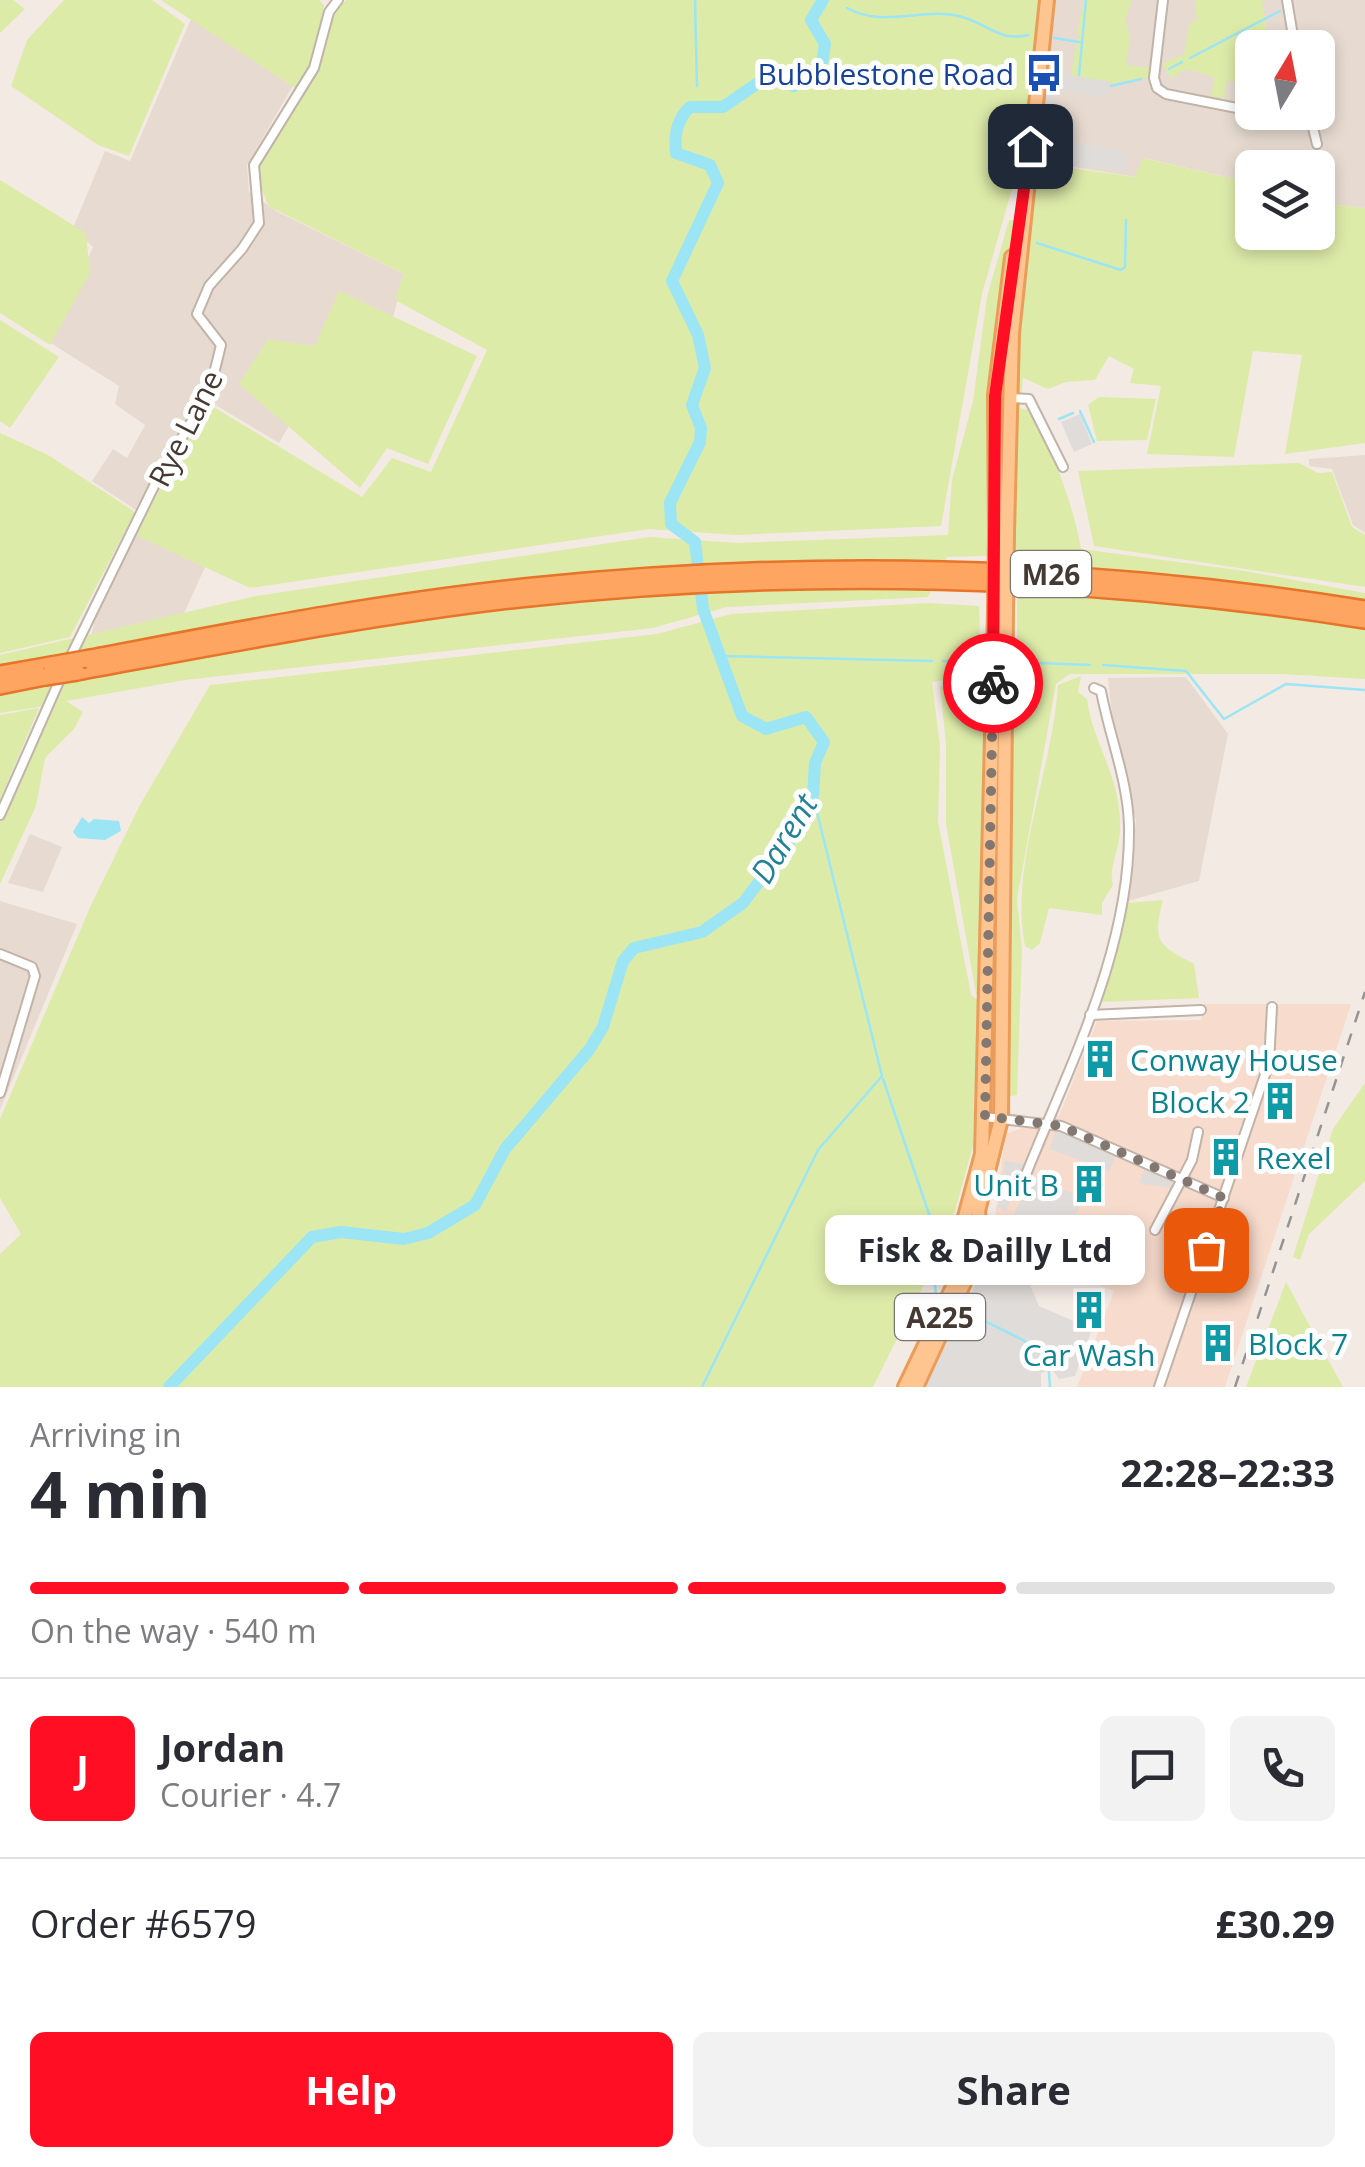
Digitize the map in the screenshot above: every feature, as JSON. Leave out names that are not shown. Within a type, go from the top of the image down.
[{"type":"highway","name":"M26","points":[[0,674],[48,671],[431,610],[654,581],[736,577],[904,569],[1064,575],[1214,588],[1365,608]]},
{"type":"highway","name":"M26","points":[[736,577],[1064,586],[1226,600],[1365,620]]},
{"type":"highway","name":"M26","points":[[0,686],[48,671]]},
{"type":"main road","name":"A225","points":[[972,1229],[985,1116],[1002,533],[1002,396],[1012,256],[1020,228],[1047,0]]},
{"type":"main road","name":"A225","points":[[905,1387],[962,1268],[961,1244],[978,1211],[1001,1118],[1000,612]]},
{"type":"main road","name":"A225","points":[[916,1387],[981,1246],[984,1236],[972,1229]]},
{"type":"main road","name":"A225","points":[[961,1244],[970,1250],[981,1246]]},
{"type":"street","name":"Rye Lane","points":[[0,815],[103,584],[216,379],[221,344],[197,314],[209,286],[259,223],[254,165],[314,68],[330,12],[338,0]]},
{"type":"street","points":[[1163,0],[1154,78],[1158,89],[1235,108]]},
{"type":"street","points":[[1292,30],[1287,0],[1294,0]]},
{"type":"street","points":[[1314,130],[1317,144]]},
{"type":"street","points":[[1002,396],[1030,399],[1063,467]]},
{"type":"street","points":[[1025,1178],[1071,1075],[1120,912],[1129,822],[1101,690],[1094,688]]},
{"type":"street","points":[[0,954],[32,968],[35,976],[0,1093]]},
{"type":"street","points":[[1160,1387],[1270,1063],[1272,1007]]},
{"type":"street","points":[[1090,1015],[1201,1010]]},
{"type":"street","points":[[985,1116],[1061,1126],[1224,1198]]},
{"type":"street","points":[[1155,1230],[1192,1160],[1198,1132]]},
{"type":"shaded area","points":[[1042,0],[1365,0],[1365,208],[1335,205],[1335,150],[1235,150],[1235,179],[1144,158],[1136,177],[1024,159]]},
{"type":"shaded area","points":[[194,12],[295,82],[247,165],[249,192],[278,212],[404,274],[392,322],[294,417],[279,443],[209,401],[135,534],[205,567],[181,620],[91,637],[99,600],[142,514],[92,481],[113,449],[127,458],[145,425],[115,404],[119,386],[49,342],[93,247],[73,228],[105,151],[130,161]]},
{"type":"shaded area","points":[[1049,74],[1109,81],[1107,98],[1056,89],[1049,138],[1123,151],[1127,171],[1039,161]]},
{"type":"shaded area","points":[[1080,414],[1092,444],[1074,452],[1061,422]]},
{"type":"shaded area","points":[[1365,455],[1365,533],[1353,525],[1332,469],[1309,466],[1309,459]]},
{"type":"shaded area","points":[[1186,677],[1228,734],[1199,881],[1128,901],[1136,820],[1113,723],[1108,678]]},
{"type":"shaded area","points":[[30,834],[62,847],[43,892],[8,883]]},
{"type":"shaded area","points":[[0,901],[77,924],[0,1110]]},
{"type":"shaded area","points":[[1201,1004],[1351,1004],[1225,1387],[1077,1387],[1114,1291],[992,1243],[1005,1134],[1059,1116],[1097,1021],[1201,1020]]},
{"type":"shaded area","points":[[1062,1130],[1117,1153],[1109,1171],[1050,1149],[1055,1132]]},
{"type":"shaded area","points":[[1005,1161],[1025,1164],[1006,1211],[998,1207]]},
{"type":"shaded area","points":[[1145,1168],[1173,1180],[1170,1188],[1139,1183]]},
{"type":"shaded area","points":[[1030,1177],[1083,1197],[1057,1262],[1001,1244]]},
{"type":"shaded area","points":[[988,1258],[1024,1271],[1039,1306],[1092,1329],[1075,1376],[1059,1379],[1052,1369],[1041,1373],[1041,1387],[925,1387]]},
{"type":"green space","points":[[0,0],[13,0],[25,9],[0,33]]},
{"type":"green space","points":[[64,0],[152,0],[185,24],[129,156],[98,145],[11,86],[27,40]]},
{"type":"green space","points":[[161,0],[319,0],[324,5],[312,65],[298,90]]},
{"type":"green space","points":[[346,0],[1042,0],[1024,159],[1016,162],[1017,158],[994,152],[989,166],[1016,175],[982,294],[941,526],[736,535],[649,529],[250,588],[135,535],[207,403],[362,497],[392,458],[431,472],[487,350],[395,300],[404,274],[268,206],[256,172],[319,68],[333,13]]},
{"type":"green space","points":[[1084,0],[1132,0],[1125,20],[1130,36],[1126,65],[1149,68],[1148,78],[1111,83],[1071,75],[1077,39],[1081,39],[1077,33]]},
{"type":"green space","points":[[1195,0],[1262,0],[1267,30],[1235,30],[1235,82],[1227,81],[1224,98],[1211,97],[1214,77],[1186,70],[1172,79],[1162,64],[1184,54],[1190,22],[1197,22]]},
{"type":"green space","points":[[1143,158],[1235,179],[1235,250],[1335,250],[1335,205],[1365,208],[1365,443],[1285,454],[1302,355],[1253,351],[1234,457],[1147,454],[1161,386],[1130,383],[1134,369],[1109,356],[1095,380],[1066,382],[1048,389],[1023,378],[1020,408],[1032,411],[1048,445],[1081,549],[1245,571],[1365,593],[1365,679],[1282,674],[1070,674],[1056,684],[1017,899],[1022,950],[1017,1095],[1007,1097],[1010,993],[976,994],[946,824],[946,744],[940,686],[1017,679],[1017,555],[947,557],[928,597],[727,607],[653,628],[185,680],[66,701],[83,712],[74,729],[45,758],[36,806],[0,884],[0,823],[51,705],[0,713],[0,655],[256,596],[649,537],[737,543],[948,535],[952,480],[973,401],[987,297],[1009,220],[1027,221],[1036,163],[1135,177]]},
{"type":"green space","points":[[0,180],[86,233],[90,273],[50,345],[0,313]]},
{"type":"green space","points":[[339,291],[477,356],[428,464],[387,448],[360,488],[239,384],[268,339],[315,346]]},
{"type":"green space","points":[[0,320],[59,357],[10,428],[0,421]]},
{"type":"green space","points":[[1099,397],[1156,399],[1147,440],[1097,441],[1088,405]]},
{"type":"green space","points":[[0,433],[48,455],[135,512],[70,637],[0,653]]},
{"type":"green space","points":[[1299,463],[1318,473],[1332,472],[1352,527],[1365,535],[1365,587],[1094,546],[1078,471]]},
{"type":"green space","points":[[928,603],[979,606],[981,676],[932,682],[940,747],[938,821],[971,995],[978,1000],[973,1146],[948,1236],[873,1387],[0,1387],[0,1254],[21,1234],[0,1198],[0,1119],[91,905],[140,805],[210,685],[657,634],[731,614]]},
{"type":"green space","points":[[1081,676],[1078,692],[1087,699],[1117,794],[1119,837],[1113,885],[1102,903],[1102,915],[1049,908],[1040,943],[1032,950],[1025,946],[1022,915],[1027,850],[1058,685]]},
{"type":"green space","points":[[39,708],[0,800],[0,715]]},
{"type":"green space","points":[[1163,900],[1158,933],[1165,946],[1194,964],[1199,998],[1101,1002],[1127,903]]},
{"type":"green space","points":[[1365,1083],[1365,1181],[1309,1234],[1300,1260],[1293,1257],[1333,1129]]},
{"type":"green space","points":[[1286,1282],[1343,1387],[1246,1387]]},
{"type":"water","points":[[82,817],[89,823],[94,819],[119,821],[121,831],[105,840],[78,838],[73,832]]},
{"type":"waterway","points":[[695,0],[697,86]]},
{"type":"waterway","name":"Darent","points":[[169,1387],[312,1237],[341,1232],[404,1239],[428,1233],[475,1205],[505,1149],[589,1050],[603,1027],[623,961],[634,948],[702,932],[743,903],[792,838],[813,796],[815,763],[824,742],[806,717],[766,729],[742,716],[703,609],[695,542],[671,524],[670,503],[700,442],[701,428],[692,405],[705,368],[698,335],[672,281],[718,183],[710,165],[676,153],[679,122],[690,107],[723,107],[774,72],[782,72],[794,86],[821,70],[825,44],[811,20],[823,0]]},
{"type":"waterway","points":[[1079,75],[1086,0]]},
{"type":"waterway","points":[[847,8],[876,17],[948,14],[1001,34],[1028,35]]},
{"type":"waterway","points":[[1190,58],[1280,11]]},
{"type":"waterway","points":[[1054,38],[1080,42]]},
{"type":"waterway","points":[[1169,69],[1182,62]]},
{"type":"waterway","points":[[1111,86],[1141,79]]},
{"type":"waterway","points":[[1037,243],[1121,270],[1125,267],[1126,220]]},
{"type":"waterway","points":[[1080,411],[1094,442]]},
{"type":"waterway","points":[[1059,419],[1073,413]]},
{"type":"waterway","points":[[721,656],[932,661]]},
{"type":"waterway","points":[[943,661],[985,662]]},
{"type":"waterway","points":[[1013,662],[1090,665]]},
{"type":"waterway","points":[[1103,665],[1186,671],[1224,719],[1286,684],[1365,690]]},
{"type":"waterway","points":[[702,1387],[818,1150],[882,1076],[813,796]]},
{"type":"waterway","points":[[883,1079],[930,1217],[936,1297],[940,1300]]},
{"type":"waterway","points":[[957,1307],[1023,1340],[1048,1359],[1050,1387]]},
{"type":"railway","points":[[1235,1387],[1365,992]]},
{"type":"way so far","points":[[993,683],[985,1116],[1061,1126],[1224,1198],[1206,1250]]},
{"type":"place","name":"Bubblestone Road","points":[[1044,73]]},
{"type":"place","name":"Conway House","points":[[1100,1059]]},
{"type":"place","name":"Block 2","points":[[1280,1101]]},
{"type":"place","name":"Rexel","points":[[1226,1157]]},
{"type":"place","name":"Unit B","points":[[1089,1184]]},
{"type":"place","name":"Fisk & Dailly Ltd","points":[[1206,1250]]},
{"type":"place","name":"Car Wash","points":[[1089,1310]]},
{"type":"place","name":"Block 7","points":[[1218,1343]]},
{"type":"route","points":[[993,683],[995,396],[1030,146]]}]
